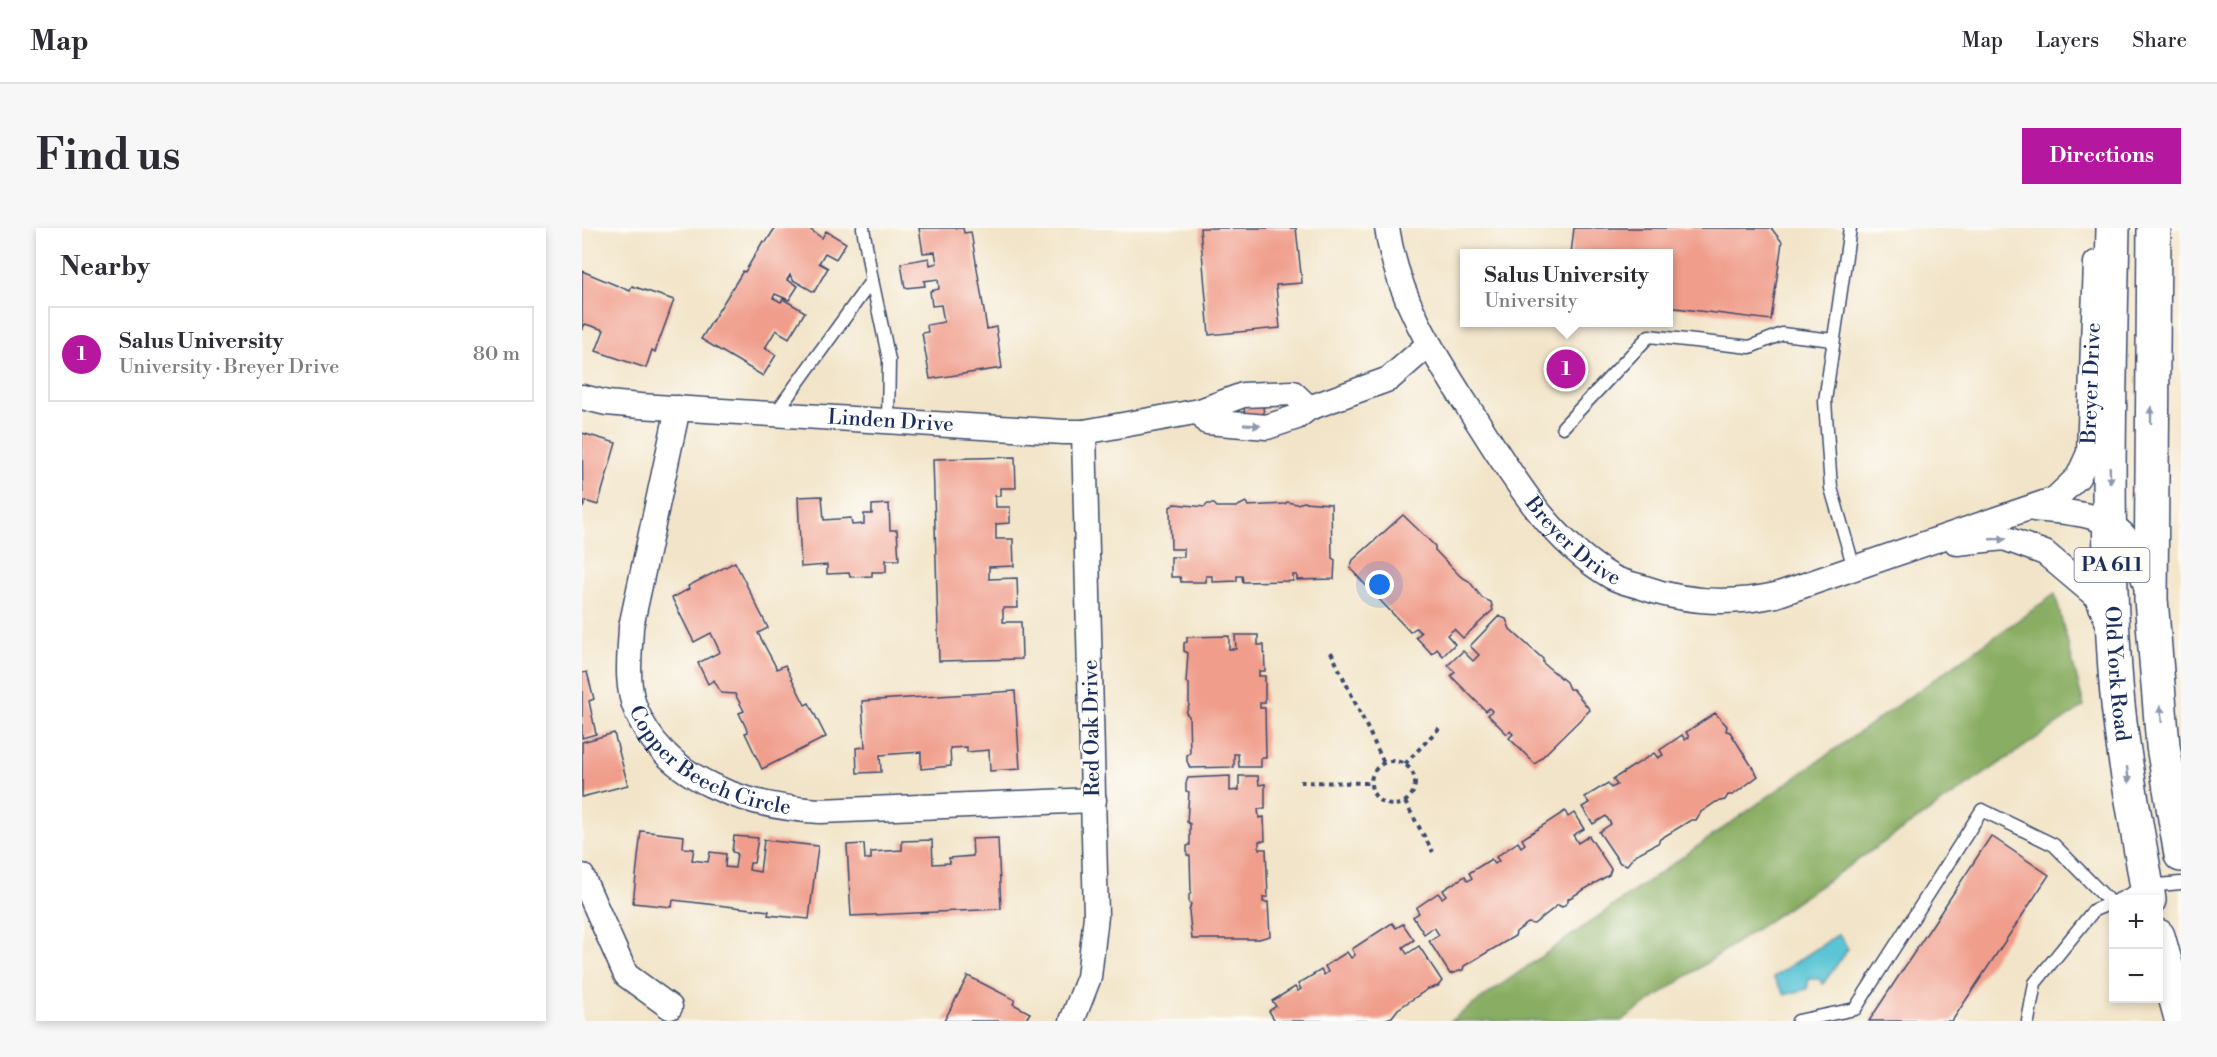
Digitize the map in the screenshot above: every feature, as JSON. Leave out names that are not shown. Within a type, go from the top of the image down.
[{"type":"highway","name":"Old York Road","points":[[2113,228],[2109,431],[2114,636],[2129,784],[2148,893]]},
{"type":"highway","name":"Old York Road","points":[[2154,228],[2151,599],[2163,746],[2177,800],[2181,855]]},
{"type":"highway","points":[[2162,949],[2181,1018]]},
{"type":"street","name":"Breyer Drive","points":[[1387,228],[1404,293],[1428,345],[1513,478],[1553,529],[1594,565],[1614,578],[1684,600],[1722,602],[1776,595],[2030,509],[2055,499],[2068,488],[2078,477],[2089,453],[2099,228]]},
{"type":"street","points":[[1200,411],[1207,422],[1267,426],[1298,417],[1309,408],[1389,379],[1428,345]]},
{"type":"street","name":"Linden Drive","points":[[582,397],[607,403],[678,408],[1084,432],[1200,411],[1243,395],[1293,393],[1309,408]]},
{"type":"street","name":"Copper Beech Circle","points":[[678,408],[631,627],[630,656],[631,684],[636,709],[657,742],[673,760],[718,790],[768,806],[792,809],[820,811],[1094,800]]},
{"type":"street","name":"Red Oak Drive","points":[[1072,1021],[1089,977],[1096,936],[1084,432]]},
{"type":"street","name":"Breyer Drive","points":[[2030,509],[2079,513],[2120,532],[2133,549],[2151,599]]},
{"type":"street","name":"Breyer Drive","points":[[1918,546],[2004,538],[2035,547],[2071,572],[2097,597],[2114,636]]},
{"type":"street","points":[[582,876],[626,975],[670,1008]]},
{"type":"lane","points":[[863,228],[889,360],[888,421]]},
{"type":"lane","points":[[1850,228],[1825,400],[1831,488],[1854,568]]},
{"type":"lane","points":[[775,414],[872,280]]},
{"type":"lane","points":[[1563,426],[1649,336],[1750,347],[1782,334],[1833,340]]},
{"type":"lane","points":[[1798,1021],[1855,1009],[1982,810],[2054,845],[2109,896]]},
{"type":"lane","points":[[2148,893],[2181,883]]},
{"type":"lane","points":[[2028,1021],[2035,983],[2094,910],[2109,903]]},
{"type":"path","points":[[1331,652],[1384,763]]},
{"type":"path","points":[[1405,764],[1441,726]]},
{"type":"path","points":[[1399,762],[1411,769],[1416,782],[1412,796],[1405,802],[1393,806],[1386,805],[1374,795],[1371,783],[1373,773],[1384,763],[1399,762]]},
{"type":"path","points":[[1300,782],[1371,783]]},
{"type":"path","points":[[1405,802],[1433,852]]},
{"type":"green space","points":[[2055,594],[2084,706],[1621,1021],[1450,1021]]},
{"type":"water","points":[[1839,934],[1848,949],[1823,984],[1819,979],[1809,979],[1807,989],[1785,995],[1773,977]]},
{"type":"building","points":[[775,228],[808,228],[822,238],[826,231],[846,243],[836,259],[825,253],[819,263],[828,268],[814,292],[793,280],[790,275],[787,280],[798,286],[789,300],[775,294],[773,298],[781,302],[783,299],[805,312],[789,338],[776,330],[765,348],[776,355],[763,376],[701,339],[763,241],[766,242]]},
{"type":"building","points":[[919,228],[963,228],[964,233],[971,232],[987,329],[996,327],[1002,368],[930,379],[922,333],[928,332],[927,325],[944,322],[941,305],[932,306],[930,291],[939,289],[938,279],[924,281],[925,286],[905,288],[901,263],[929,258],[930,265],[937,263],[935,252],[923,253]]},
{"type":"building","points":[[1200,228],[1296,228],[1302,283],[1276,285],[1280,328],[1209,335]]},
{"type":"building","points":[[1574,228],[1771,228],[1782,242],[1771,320],[1673,308],[1673,249],[1572,249]]},
{"type":"building","points":[[582,271],[630,291],[632,286],[674,300],[655,352],[652,350],[646,368],[596,351],[604,330],[585,324],[582,330]]},
{"type":"building","points":[[1263,405],[1264,417],[1245,418],[1244,406]]},
{"type":"building","points":[[582,433],[616,443],[598,505],[585,501],[583,508]]},
{"type":"building","points":[[1015,457],[1016,488],[1000,488],[1000,496],[995,496],[996,507],[1010,507],[1010,523],[996,524],[996,539],[1013,539],[1014,566],[989,567],[989,579],[1017,578],[1018,608],[1003,608],[1003,622],[1021,622],[1022,659],[939,661],[933,459]]},
{"type":"building","points":[[822,496],[824,520],[851,518],[852,525],[864,524],[864,514],[872,514],[872,505],[889,504],[890,530],[897,530],[899,560],[886,560],[886,572],[872,572],[872,576],[850,577],[849,573],[827,574],[827,565],[801,567],[798,497]]},
{"type":"building","points":[[1246,502],[1248,506],[1287,502],[1331,504],[1334,579],[1297,580],[1297,575],[1293,575],[1293,581],[1243,582],[1242,576],[1237,576],[1237,581],[1212,582],[1212,576],[1206,576],[1206,582],[1181,582],[1180,577],[1171,577],[1171,557],[1184,557],[1184,549],[1171,549],[1170,507],[1175,504],[1205,507],[1207,504],[1214,504],[1217,507],[1236,507]]},
{"type":"building","points":[[1403,515],[1435,546],[1435,550],[1460,576],[1469,581],[1482,598],[1491,602],[1493,610],[1463,638],[1454,629],[1447,635],[1455,644],[1443,656],[1437,649],[1432,654],[1416,637],[1421,633],[1416,628],[1410,632],[1378,598],[1382,594],[1376,588],[1372,592],[1350,568],[1353,560]]},
{"type":"building","points":[[735,562],[768,628],[758,633],[777,669],[785,665],[805,705],[809,703],[826,737],[762,769],[745,733],[748,732],[739,713],[744,711],[735,694],[721,693],[714,680],[708,684],[698,663],[720,652],[711,633],[694,642],[672,598],[689,589],[688,586]]},
{"type":"building","points":[[1499,616],[1506,619],[1510,629],[1543,659],[1543,663],[1566,682],[1569,689],[1573,689],[1590,710],[1535,764],[1509,738],[1513,734],[1510,731],[1507,734],[1488,715],[1492,711],[1489,708],[1486,711],[1451,676],[1455,672],[1448,665],[1463,651],[1473,661],[1479,655],[1470,646]]},
{"type":"building","points":[[1235,635],[1258,635],[1258,645],[1264,645],[1265,671],[1259,671],[1259,676],[1265,676],[1265,703],[1260,703],[1260,708],[1265,708],[1266,758],[1261,758],[1261,767],[1239,767],[1238,754],[1234,754],[1234,767],[1190,768],[1187,761],[1187,755],[1190,753],[1189,716],[1186,713],[1189,705],[1189,684],[1186,682],[1188,653],[1184,651],[1184,643],[1187,642],[1187,637],[1229,636],[1229,649],[1236,649]]},
{"type":"building","points":[[587,672],[594,699],[589,701],[596,734],[582,738],[582,673]]},
{"type":"building","points":[[1015,691],[1020,769],[990,771],[989,750],[967,752],[967,747],[950,748],[951,766],[921,769],[921,752],[880,755],[881,772],[857,773],[856,748],[865,747],[862,701]]},
{"type":"building","points":[[1715,713],[1727,726],[1726,731],[1730,732],[1758,776],[1733,795],[1728,795],[1725,800],[1716,802],[1701,812],[1696,820],[1691,820],[1660,839],[1658,843],[1635,855],[1627,865],[1620,863],[1599,832],[1611,824],[1606,816],[1593,824],[1582,807],[1589,803],[1585,797],[1608,783],[1611,788],[1617,785],[1613,779],[1654,753],[1658,758],[1663,755],[1660,750],[1682,735],[1685,740],[1689,737],[1686,732]]},
{"type":"building","points":[[614,733],[628,785],[582,797],[582,742]]},
{"type":"building","points":[[1230,776],[1230,791],[1239,790],[1239,776],[1258,776],[1259,785],[1265,784],[1265,809],[1258,809],[1259,818],[1264,817],[1265,841],[1259,841],[1259,849],[1266,849],[1268,897],[1263,897],[1263,902],[1268,902],[1270,936],[1259,939],[1192,939],[1189,911],[1191,904],[1189,903],[1190,856],[1187,855],[1187,846],[1190,845],[1190,824],[1187,822],[1189,792],[1186,791],[1186,783],[1188,778]]},
{"type":"building","points":[[1565,811],[1568,817],[1574,813],[1584,829],[1573,835],[1578,843],[1589,836],[1611,869],[1609,875],[1568,899],[1562,907],[1558,905],[1534,924],[1528,923],[1516,932],[1515,936],[1464,966],[1463,970],[1450,974],[1429,941],[1439,935],[1434,927],[1424,934],[1413,917],[1419,913],[1416,908],[1438,893],[1442,898],[1446,895],[1443,890],[1465,876],[1468,881],[1472,878],[1469,873],[1491,859],[1495,864],[1499,861],[1496,857],[1518,842],[1521,847],[1525,844],[1522,839]]},
{"type":"building","points":[[641,831],[684,836],[683,848],[694,849],[692,860],[708,862],[710,852],[726,854],[725,867],[735,868],[737,853],[732,852],[734,836],[758,838],[754,863],[750,863],[749,870],[760,872],[764,840],[818,846],[809,919],[768,915],[769,911],[673,900],[672,907],[633,903]]},
{"type":"building","points":[[1991,836],[2049,875],[1952,1021],[1869,1021]]},
{"type":"building","points":[[998,838],[1001,909],[851,916],[847,845],[864,844],[865,859],[871,859],[871,852],[902,850],[902,841],[932,840],[933,864],[950,863],[949,858],[973,856],[972,839]]},
{"type":"building","points":[[1392,923],[1396,928],[1403,924],[1414,940],[1403,947],[1407,954],[1419,946],[1442,981],[1438,986],[1428,989],[1398,1009],[1392,1017],[1380,1021],[1275,1021],[1269,1011],[1276,1006],[1272,1001],[1295,987],[1298,991],[1301,989],[1298,984],[1321,970],[1324,975],[1328,972],[1325,966],[1347,952],[1351,958],[1355,955],[1352,949]]},
{"type":"building","points":[[968,976],[1015,1000],[1013,1004],[1030,1013],[1025,1021],[944,1021]]},
{"type":"place","name":"Salus University","points":[[1566,369]]}]
